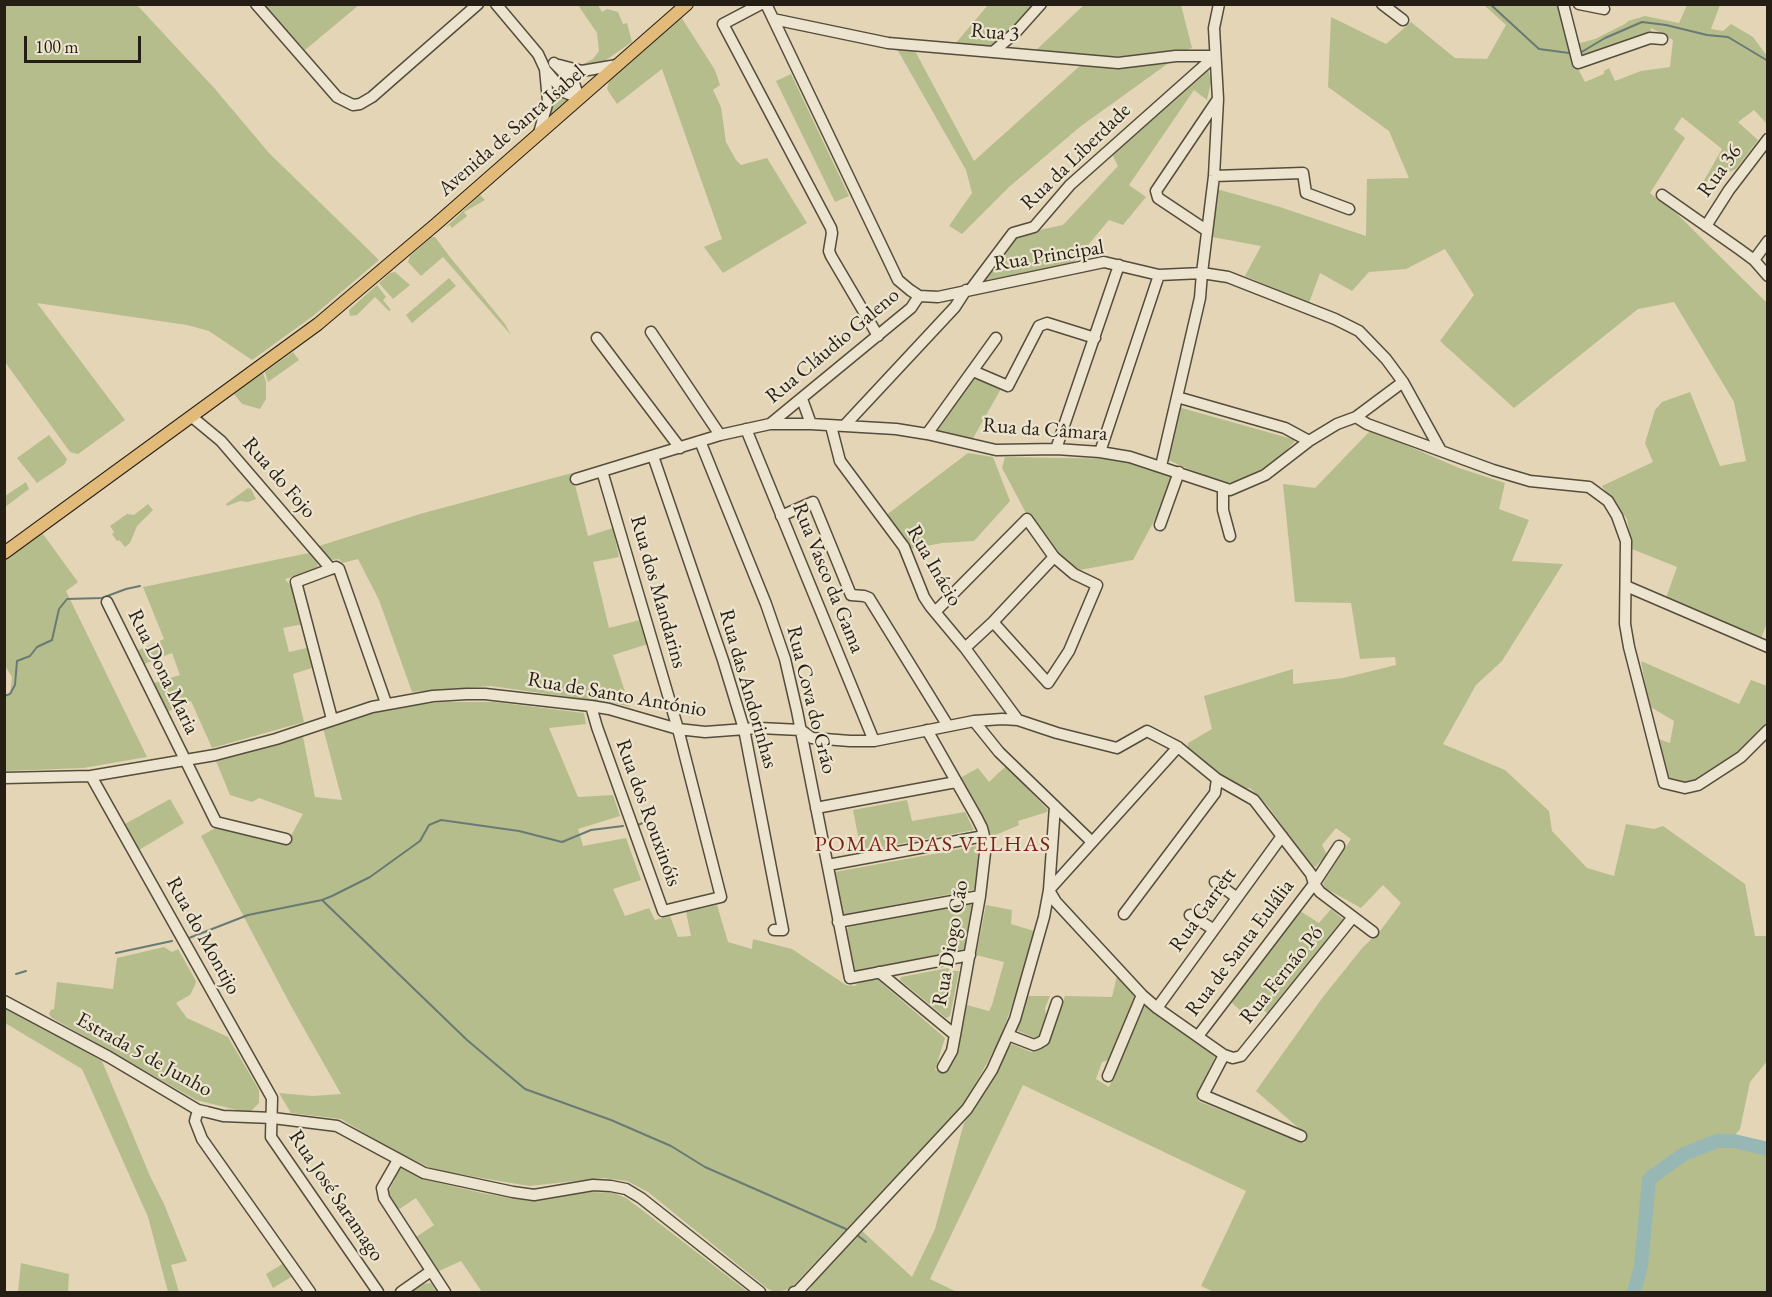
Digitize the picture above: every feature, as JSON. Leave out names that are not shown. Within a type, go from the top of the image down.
[{"type":"main road","name":"Avenida de Santa Isabel","points":[[4,553],[318,324],[687,4]]},
{"type":"street","points":[[256,4],[337,97],[353,105],[372,97],[478,4]]},
{"type":"street","points":[[496,4],[549,66],[564,92],[579,98]]},
{"type":"street","points":[[760,4],[723,24],[831,228],[829,251],[831,256],[878,336]]},
{"type":"street","points":[[766,4],[898,280],[920,296]]},
{"type":"street","points":[[993,52],[1041,4]]},
{"type":"street","points":[[1161,466],[1200,298],[1214,176],[1218,99],[1214,28],[1219,4]]},
{"type":"street","points":[[1382,4],[1403,20]]},
{"type":"street","points":[[1563,4],[1578,63],[1650,38],[1662,39]]},
{"type":"street","points":[[1579,4],[1605,9]]},
{"type":"street","name":"Rua 3","points":[[773,19],[888,42],[1118,63],[1176,56],[1215,56]]},
{"type":"street","name":"Rua da Liberdade","points":[[845,425],[969,290],[1013,233],[1034,227],[1070,185],[1215,56]]},
{"type":"street","points":[[549,66],[582,71],[617,65]]},
{"type":"street","points":[[539,133],[548,101],[549,66]]},
{"type":"street","points":[[1206,230],[1158,198],[1156,191],[1218,99]]},
{"type":"street","name":"Rua 36","points":[[1706,226],[1729,190],[1767,139]]},
{"type":"street","points":[[1214,176],[1303,173],[1306,193],[1349,209]]},
{"type":"street","points":[[1662,195],[1754,260],[1767,276]]},
{"type":"street","points":[[1754,260],[1767,241]]},
{"type":"street","name":"Rua Principal","points":[[920,296],[938,297],[1104,262],[1159,274],[1202,273],[1228,277],[1335,319],[1359,331],[1386,359],[1403,382],[1441,452]]},
{"type":"street","points":[[1056,449],[1119,266]]},
{"type":"street","points":[[1100,452],[1159,274]]},
{"type":"street","name":"Rua Cláudio Galeno","points":[[770,424],[911,308],[920,296]]},
{"type":"street","points":[[973,371],[1008,386],[1039,326],[1047,323],[1095,338]]},
{"type":"street","points":[[651,332],[720,435]]},
{"type":"street","points":[[597,338],[680,448]]},
{"type":"street","points":[[927,434],[996,338]]},
{"type":"street","points":[[1230,536],[1223,510],[1223,488],[1230,490],[1265,476],[1309,441],[1337,424],[1356,417],[1403,382]]},
{"type":"street","points":[[1177,397],[1285,428],[1309,441]]},
{"type":"street","points":[[802,399],[810,424]]},
{"type":"street","name":"Rua do Fojo","points":[[192,417],[222,441],[331,569],[336,567],[339,569],[386,703]]},
{"type":"street","points":[[1356,417],[1366,424],[1493,470],[1530,481],[1582,485],[1596,491],[1613,509],[1623,528],[1626,540],[1625,624],[1629,646],[1664,783],[1685,788],[1698,785],[1741,757],[1767,730]]},
{"type":"street","name":"Rua da Câmara","points":[[576,479],[720,435],[770,424],[810,424],[845,425],[927,434],[996,450],[1056,449],[1100,452],[1130,457],[1161,466],[1223,488]]},
{"type":"street","name":"Rua Inácio","points":[[831,426],[840,461],[904,547],[924,597],[1018,720]]},
{"type":"street","name":"Rua Vasco da Gama","points":[[746,429],[874,741]]},
{"type":"street","name":"Rua Cova do Grão","points":[[700,441],[770,615],[785,659],[850,978],[879,972]]},
{"type":"street","name":"Rua das Andorinhas","points":[[653,456],[723,660],[744,729],[783,930],[774,930]]},
{"type":"street","name":"Rua dos Mandarins","points":[[602,471],[678,729],[721,897]]},
{"type":"street","points":[[1160,525],[1179,472]]},
{"type":"street","points":[[781,516],[813,502],[851,595],[869,598],[948,726]]},
{"type":"street","points":[[935,612],[1027,519],[1054,556],[1074,574],[1097,585],[1069,651],[1048,683],[993,622]]},
{"type":"street","points":[[965,648],[993,622],[1054,556]]},
{"type":"street","points":[[331,569],[296,582],[332,719]]},
{"type":"street","points":[[1626,585],[1767,647]]},
{"type":"street","name":"Rua Dona Maria","points":[[107,602],[216,822],[286,838]]},
{"type":"street","name":"Rua de Santo António","points":[[4,778],[91,776],[215,755],[266,742],[386,703],[467,694],[591,706],[678,729],[705,732],[744,729],[801,730],[812,738],[874,741],[974,721],[1018,720],[1057,733],[1117,748],[1147,731],[1178,747]]},
{"type":"street","name":"Rua dos Rouxinóis","points":[[591,706],[663,911],[721,897]]},
{"type":"street","points":[[974,721],[999,752],[1092,842]]},
{"type":"street","name":"Rua Diogo Cão","points":[[927,730],[977,818],[984,836],[986,852],[952,1051],[943,1067]]},
{"type":"street","points":[[1049,890],[1178,747],[1217,779],[1254,800],[1311,874],[1320,892],[1373,932]]},
{"type":"street","name":"Rua do Montijo","points":[[91,776],[272,1098],[273,1118]]},
{"type":"street","points":[[1124,914],[1215,793],[1217,779]]},
{"type":"street","points":[[816,808],[956,782]]},
{"type":"street","points":[[796,1292],[967,1109],[992,1070],[1008,1035],[1044,916],[1049,890],[1055,806]]},
{"type":"street","points":[[828,865],[984,836]]},
{"type":"street","name":"Rua Garrett","points":[[1157,1008],[1282,836]]},
{"type":"street","name":"Rua de Santa Eulália","points":[[1198,1036],[1314,884],[1339,846]]},
{"type":"street","points":[[1215,882],[1236,897]]},
{"type":"street","points":[[1049,890],[1056,902],[1142,995],[1224,1055],[1203,1095],[1301,1136]]},
{"type":"street","points":[[838,922],[980,896]]},
{"type":"street","points":[[1190,915],[1214,929]]},
{"type":"street","name":"Rua Fernão Pó","points":[[1224,1055],[1233,1058],[1241,1056],[1353,917]]},
{"type":"street","points":[[879,972],[970,956]]},
{"type":"street","points":[[879,972],[955,1035]]},
{"type":"street","points":[[1108,1076],[1142,995]]},
{"type":"street","name":"Estrada 5 de Junho","points":[[4,1001],[109,1057],[198,1110],[223,1116],[273,1118],[337,1126],[398,1160],[437,1177],[527,1194],[593,1185],[626,1189],[641,1198],[760,1293]]},
{"type":"street","points":[[1008,1035],[1034,1045],[1040,1043],[1044,1040],[1057,1002]]},
{"type":"street","points":[[198,1110],[195,1121],[202,1139],[310,1293]]},
{"type":"street","name":"Rua José Saramago","points":[[273,1118],[271,1137],[378,1293]]},
{"type":"street","points":[[398,1160],[382,1188],[384,1197],[445,1293]]},
{"type":"street","points":[[400,1293],[431,1270]]},
{"type":"green space","points":[[1085,4],[1181,5],[1192,48],[1183,51],[1111,57],[1034,52]]},
{"type":"green space","points":[[4,5],[137,5],[215,89],[269,153],[379,260],[313,316],[252,360],[209,331],[187,325],[37,303],[125,420],[78,454],[70,452],[5,362]]},
{"type":"green space","points":[[264,5],[359,5],[305,50]]},
{"type":"green space","points":[[578,5],[598,5],[602,12],[607,9],[618,12],[623,24],[627,23],[632,42],[603,62],[581,65],[593,59],[599,51],[597,33]]},
{"type":"green space","points":[[988,5],[1034,5],[1000,43],[992,48],[955,44]]},
{"type":"green space","points":[[1484,5],[1557,5],[1572,57],[1585,82],[1604,74],[1604,71],[1609,68],[1615,81],[1641,71],[1670,67],[1673,40],[1651,28],[1650,34],[1580,56],[1577,44],[1595,39],[1628,21],[1645,16],[1679,23],[1687,5],[1720,5],[1711,29],[1723,31],[1731,24],[1753,37],[1767,56],[1767,124],[1754,110],[1738,122],[1758,140],[1736,169],[1702,184],[1722,149],[1682,117],[1674,129],[1685,138],[1650,193],[1676,213],[1765,301],[1767,300],[1768,620],[1761,639],[1666,598],[1677,567],[1632,549],[1627,519],[1602,486],[1653,462],[1645,443],[1655,410],[1662,402],[1690,392],[1720,466],[1746,461],[1734,402],[1674,302],[1638,309],[1514,408],[1440,341],[1474,295],[1445,249],[1406,269],[1369,272],[1352,291],[1320,273],[1309,303],[1245,276],[1261,246],[1212,237],[1217,189],[1366,236],[1367,179],[1409,178],[1389,131],[1328,87],[1331,17],[1386,44],[1411,22],[1455,58],[1487,59],[1506,25]]},
{"type":"green space","points":[[681,17],[715,70],[720,85],[713,90],[721,107],[726,142],[736,160],[741,165],[767,158],[807,223],[723,273],[704,247],[722,239],[662,69],[617,104],[607,89],[609,81]]},
{"type":"green space","points":[[897,49],[915,51],[974,161],[1082,64],[1117,66],[1170,62],[1081,126],[1009,187],[962,234],[949,226],[972,193],[966,170]]},
{"type":"green space","points":[[1208,68],[1211,82],[1207,100],[1194,90],[1129,185],[1146,197],[1123,225],[1109,220],[1073,263],[982,281],[1016,235],[1063,225],[1118,166],[1112,154]]},
{"type":"green space","points":[[791,74],[849,196],[835,202],[776,81]]},
{"type":"green space","points":[[550,80],[569,99],[548,117]]},
{"type":"green space","points":[[480,195],[485,200],[464,212],[467,216],[452,228],[450,225],[446,227]]},
{"type":"green space","points":[[432,237],[435,237],[505,324],[511,335],[443,257],[421,276],[408,262],[410,256]]},
{"type":"green space","points":[[395,272],[410,285],[393,299],[379,283],[390,273]]},
{"type":"green space","points":[[449,278],[456,286],[412,323],[406,315]]},
{"type":"green space","points":[[377,285],[386,297],[383,300],[391,310],[389,311],[375,297],[357,315],[350,316],[349,310]]},
{"type":"green space","points":[[293,352],[299,360],[268,382],[265,372]]},
{"type":"green space","points":[[263,373],[266,382],[266,399],[260,409],[242,404],[234,394]]},
{"type":"green space","points":[[976,375],[1002,387],[972,440],[939,433],[935,427],[971,378]]},
{"type":"green space","points":[[1178,407],[1296,440],[1275,462],[1259,472],[1239,481],[1222,484],[1166,459]]},
{"type":"green space","points":[[1371,430],[1459,468],[1505,483],[1499,509],[1529,520],[1512,561],[1563,564],[1502,661],[1476,685],[1443,744],[1505,770],[1549,811],[1552,831],[1587,868],[1614,876],[1626,824],[1654,829],[1663,826],[1745,884],[1755,936],[1767,936],[1768,1060],[1750,1082],[1740,1129],[1735,1135],[1767,1142],[1767,1292],[1214,1292],[1201,1286],[1246,1191],[1023,1085],[930,1279],[957,1292],[808,1292],[861,1230],[912,1277],[935,1229],[964,1123],[1009,1047],[1012,1044],[1031,1052],[1047,1046],[1065,996],[1112,997],[1117,976],[1135,995],[1109,1060],[1102,1062],[1096,1079],[1109,1087],[1142,1008],[1145,1006],[1214,1054],[1215,1057],[1197,1093],[1198,1101],[1305,1143],[1302,1131],[1256,1091],[1323,997],[1401,903],[1383,885],[1361,908],[1325,888],[1323,883],[1351,839],[1336,828],[1322,845],[1327,855],[1315,867],[1309,865],[1268,806],[1250,788],[1221,776],[1188,750],[1188,743],[1212,729],[1204,696],[1293,669],[1293,684],[1343,678],[1396,665],[1395,657],[1360,659],[1351,603],[1295,602],[1283,484],[1315,488]]},
{"type":"green space","points":[[49,435],[67,459],[65,464],[37,483],[17,458]]},
{"type":"green space","points":[[968,453],[993,457],[1010,501],[974,541],[942,543],[910,549],[885,516]]},
{"type":"green space","points":[[1005,457],[1127,459],[1173,473],[1167,497],[1133,560],[1080,570],[1054,552],[1026,513],[1002,468]]},
{"type":"green space","points":[[572,473],[588,536],[613,528],[619,557],[593,562],[609,628],[640,620],[648,644],[613,655],[630,707],[491,686],[412,692],[379,600],[358,559],[342,563],[339,559],[331,560],[319,546],[420,514]]},
{"type":"green space","points":[[26,482],[29,489],[5,507],[5,496]]},
{"type":"green space","points":[[248,488],[251,489],[256,499],[248,502],[240,501],[227,506],[226,504]]},
{"type":"green space","points":[[148,504],[153,510],[137,526],[130,543],[125,547],[112,534],[114,532],[110,526],[127,514],[134,515]]},
{"type":"green space","points":[[40,530],[78,582],[66,591],[147,757],[83,768],[5,771],[4,697],[10,694],[12,677],[5,666],[5,558]]},
{"type":"green space","points":[[309,553],[317,562],[318,569],[285,579],[293,589],[303,624],[283,628],[289,652],[307,648],[312,668],[293,674],[304,722],[212,748],[191,701],[167,712],[154,683],[180,675],[172,653],[142,665],[136,651],[164,639],[143,587]]},
{"type":"green space","points":[[1641,661],[1739,704],[1751,680],[1767,686],[1767,722],[1753,740],[1734,756],[1691,784],[1667,778],[1656,738],[1670,743],[1674,721],[1649,706]]},
{"type":"green space","points":[[441,702],[495,702],[584,713],[586,724],[549,728],[578,797],[613,795],[620,816],[578,829],[583,846],[626,838],[641,880],[613,889],[625,916],[649,908],[655,920],[670,916],[678,937],[691,936],[686,912],[717,905],[728,942],[752,949],[753,939],[792,949],[846,985],[855,986],[858,983],[877,979],[945,1038],[935,1070],[948,1069],[957,1048],[967,1005],[989,1011],[992,1005],[1004,962],[976,955],[986,905],[1012,910],[1011,924],[1034,931],[1018,989],[999,1041],[965,1103],[794,1285],[786,1290],[775,1292],[768,1289],[648,1192],[627,1181],[604,1178],[529,1186],[435,1170],[392,1150],[341,1119],[291,1113],[279,1093],[312,1096],[341,1094],[290,1004],[201,836],[219,826],[288,841],[303,814],[259,798],[252,802],[230,795],[216,761],[303,737],[315,797],[342,800],[323,728],[395,708]]},
{"type":"green space","points":[[1006,766],[1048,810],[1018,821],[1019,825],[991,837],[984,819],[960,778],[978,768],[989,782]]},
{"type":"green space","points":[[170,799],[184,823],[139,850],[125,824]]},
{"type":"green space","points":[[907,800],[912,821],[965,812],[974,830],[861,851],[853,810]]},
{"type":"green space","points":[[977,846],[979,848],[976,889],[843,915],[841,911],[833,875],[835,872]]},
{"type":"green space","points":[[969,904],[973,906],[964,949],[856,972],[852,969],[846,930],[849,927]]},
{"type":"green space","points":[[1331,909],[1344,920],[1268,1014],[1254,1001],[1242,1012],[1231,1002],[1300,911],[1319,923]]},
{"type":"green space","points":[[164,947],[172,952],[178,949],[196,981],[190,995],[176,1003],[187,1018],[228,1037],[259,1090],[259,1103],[251,1111],[241,1111],[196,1100],[52,1018],[49,1014],[54,1009],[57,982],[113,989],[117,958]]},
{"type":"green space","points":[[948,968],[951,971],[959,971],[950,1016],[946,1018],[900,980],[901,977]]},
{"type":"green space","points":[[1028,996],[1050,996],[1038,1037],[1034,1038],[1016,1030]]},
{"type":"green space","points":[[5,1007],[102,1061],[187,1261],[171,1265],[179,1292],[168,1292],[148,1217],[82,1069],[5,1023]]},
{"type":"green space","points":[[400,1167],[422,1179],[529,1201],[590,1192],[614,1193],[626,1198],[748,1292],[482,1292],[461,1261],[439,1271],[416,1237],[434,1225],[416,1198],[398,1210],[388,1193]]},
{"type":"green space","points":[[21,1263],[69,1274],[68,1292],[18,1292]]},
{"type":"green space","points":[[284,1263],[291,1277],[273,1288],[266,1274]]},
{"type":"green space","points":[[431,1283],[437,1292],[413,1291],[424,1284]]},
{"type":"waterway","points":[[1490,4],[1539,49],[1569,53]]},
{"type":"waterway","points":[[1580,53],[1605,38],[1642,22],[1728,37],[1768,61]]},
{"type":"waterway","points":[[4,696],[10,694],[15,685],[17,661],[30,656],[37,647],[52,640],[59,609],[67,599],[102,598],[140,586]]},
{"type":"waterway","points":[[189,938],[248,915],[332,896],[370,877],[420,841],[429,825],[441,820],[519,831],[562,842],[591,830],[623,826]]},
{"type":"waterway","points":[[638,825],[647,821],[653,825]]},
{"type":"waterway","points":[[322,900],[467,1040],[525,1089],[611,1120],[671,1146],[705,1167],[846,1229]]},
{"type":"waterway","points":[[116,953],[172,941]]},
{"type":"waterway","points":[[16,974],[26,971]]},
{"type":"waterway","points":[[1634,1292],[1641,1266],[1649,1180],[1684,1154],[1717,1141],[1734,1141],[1768,1149]]},
{"type":"waterway","points":[[857,1235],[866,1242]]},
{"type":"district","name":"POMAR DAS VELHAS","points":[[933,845]]}]
